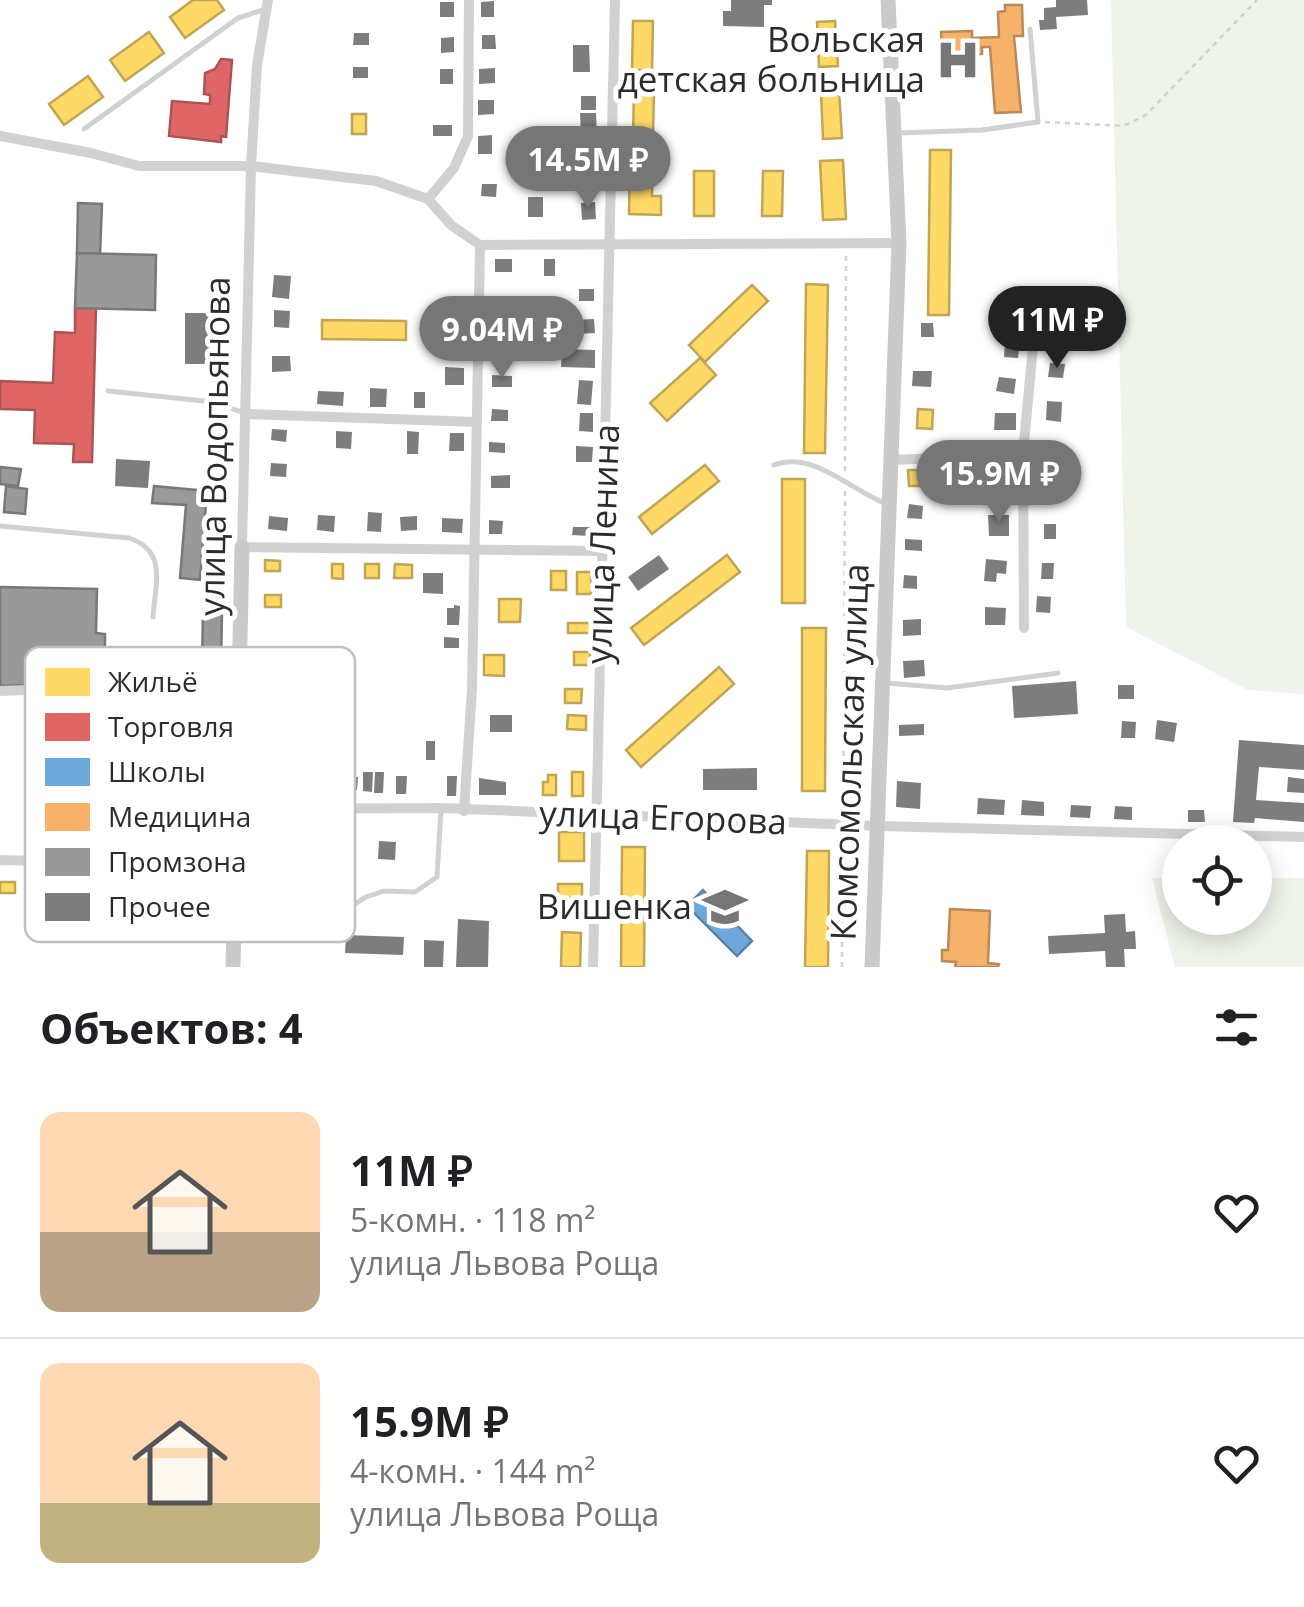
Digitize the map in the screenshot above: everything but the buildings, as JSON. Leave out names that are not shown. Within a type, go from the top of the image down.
[{"type":"main road","name":"Комсомольская улица","points":[[872,967],[899,242],[888,0]]},
{"type":"main road","name":"улица Водопьянова","points":[[240,647],[242,547]]},
{"type":"main road","name":"улица Водопьянова","points":[[233,967],[234,942]]},
{"type":"street","points":[[428,200],[454,168],[468,136],[469,0]]},
{"type":"street","name":"улица Ленина","points":[[593,967],[614,0]]},
{"type":"street","name":"улица Водопьянова","points":[[242,547],[251,166],[257,65],[267,4]]},
{"type":"street","points":[[0,136],[139,166],[251,166],[376,181],[428,200],[451,225],[480,245],[899,242]]},
{"type":"street","points":[[464,811],[472,689],[480,245]]},
{"type":"street","points":[[1024,628],[1023,454],[1038,292]]},
{"type":"street","points":[[246,414],[476,422]]},
{"type":"street","points":[[892,460],[1023,454]]},
{"type":"street","points":[[242,547],[604,551]]},
{"type":"street","points":[[0,691],[25,690]]},
{"type":"street","name":"улица Егорова","points":[[355,808],[441,808],[878,826],[1304,837]]},
{"type":"street","points":[[0,860],[25,861]]},
{"type":"lane","points":[[84,129],[238,18],[267,4]]},
{"type":"lane","points":[[895,133],[982,130],[1038,122],[1030,30]]},
{"type":"lane","points":[[108,391],[214,402],[246,414]]},
{"type":"lane","points":[[774,465],[795,460],[890,505]]},
{"type":"lane","points":[[0,526],[129,538],[144,543],[153,552],[156,566],[154,617]]},
{"type":"lane","points":[[883,682],[947,688],[1058,673]]},
{"type":"lane","points":[[355,904],[384,892],[415,892],[437,877],[441,808]]},
{"type":"path","points":[[1038,122],[1123,126],[1146,115],[1257,0]]},
{"type":"path","points":[[842,967],[846,243]]},
{"type":"path","points":[[842,941],[863,941]]},
{"type":"shaded area","points":[[1111,0],[1304,0],[1304,694],[1248,690],[1126,627]]},
{"type":"shaded area","points":[[1152,878],[1162,878],[1162,917]]},
{"type":"shaded area","points":[[1272,878],[1304,878],[1304,967],[1175,967],[1167,935],[1272,935]]},
{"type":"place","name":"Вольская детская больница","points":[[958,60]]},
{"type":"place","name":"Вишенка","points":[[725,907]]}]
